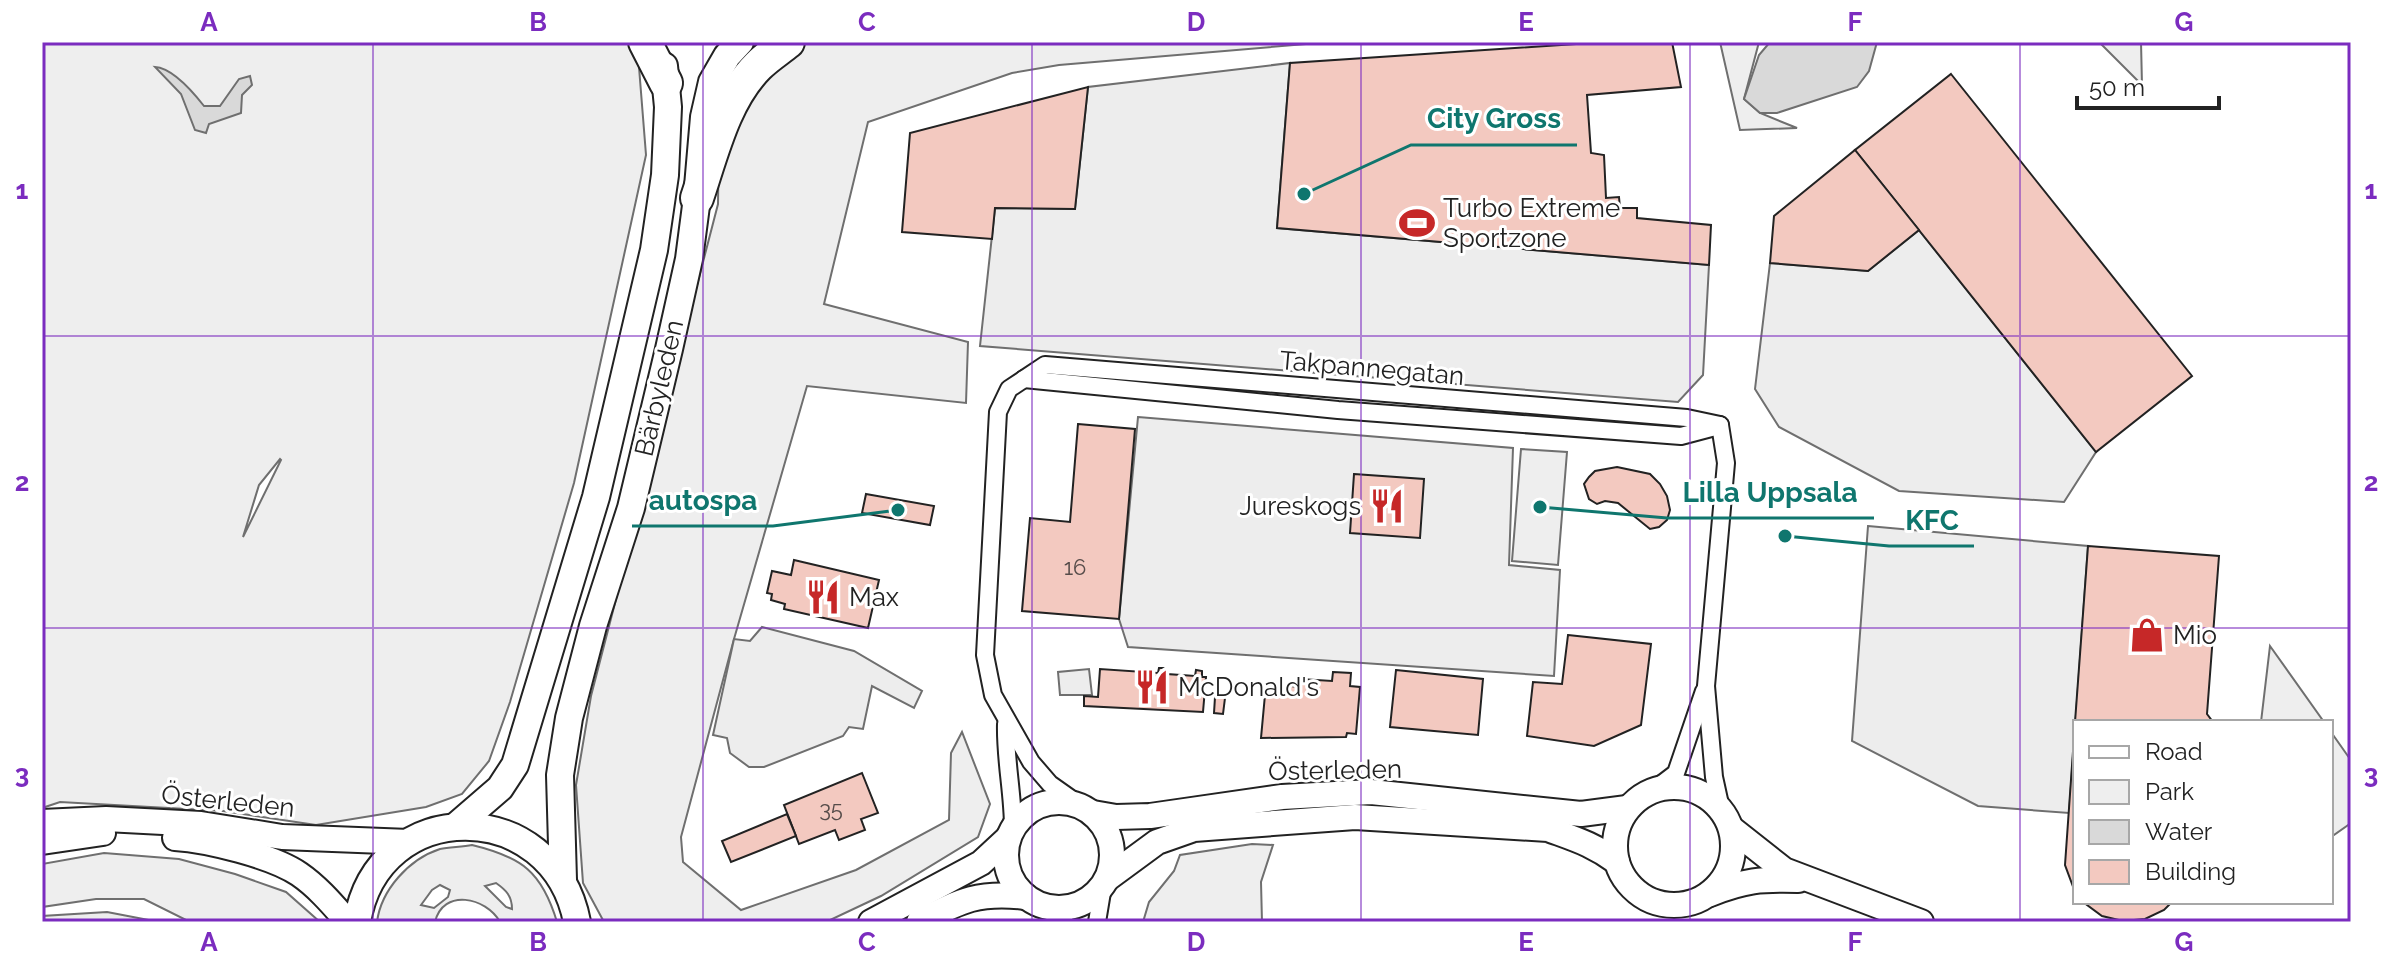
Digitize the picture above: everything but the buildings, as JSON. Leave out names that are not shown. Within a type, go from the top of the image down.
[{"type":"highway","points":[[645,42],[666,83]]},
{"type":"highway","points":[[697,198],[716,140],[736,95],[757,66],[788,42]]},
{"type":"main road","name":"Bärbyleden","points":[[456,826],[500,788],[515,765],[596,497],[654,250],[665,175],[668,107],[657,42]]},
{"type":"main road","name":"Bärbyleden","points":[[563,880],[560,775],[569,718],[593,626],[631,508],[669,349],[689,259],[704,117],[712,82],[727,56],[740,42]]},
{"type":"main road","points":[[1809,880],[1757,879],[1737,883],[1695,902],[1674,905],[1654,902],[1626,881],[1617,862],[1616,834],[1627,808],[1655,789],[1673,786],[1693,789],[1706,795],[1727,819],[1784,870],[1921,922]]},
{"type":"main road","name":"Österleden","points":[[1088,810],[1116,817],[1150,816],[1282,797],[1371,792],[1581,814],[1627,808]]},
{"type":"main road","points":[[871,922],[981,863],[1026,813],[1045,804],[1065,802],[1088,810],[1109,836],[1112,864],[1106,882],[1095,895],[1057,915],[1026,897],[1015,885],[1008,871],[1006,854],[1011,833]]},
{"type":"main road","name":"Österleden","points":[[1106,882],[1157,842],[1194,829],[1355,817],[1548,829],[1577,837],[1617,862]]},
{"type":"main road","name":"Österleden","points":[[42,822],[91,819],[201,824],[282,837],[409,842]]},
{"type":"main road","points":[[1708,895],[1723,881],[1732,862],[1734,850],[1727,819]]},
{"type":"main road","points":[[357,922],[360,905],[371,880],[388,859],[409,842],[432,831],[456,826],[487,827],[517,838],[543,856],[563,880],[577,922]]},
{"type":"main road","name":"Österleden","points":[[42,842],[94,833],[196,839],[266,859],[297,873],[348,922]]},
{"type":"main road","points":[[919,922],[976,896],[1026,897]]},
{"type":"street","name":"Takpannegatan","points":[[1088,810],[1050,784],[1031,762],[993,695],[985,655],[998,412],[1009,389],[1045,365],[1687,418],[1720,425],[1726,463],[1706,686],[1714,777],[1727,819]]},
{"type":"street","name":"Takpannegatan","points":[[1655,789],[1676,773],[1706,686]]},
{"type":"street","name":"Takpannegatan","points":[[1007,722],[1006,750],[1013,793],[1011,833]]},
{"type":"street","points":[[1097,922],[1106,882]]},
{"type":"green space","points":[[42,42],[637,42],[646,155],[574,483],[510,702],[489,761],[462,794],[426,807],[316,825],[223,811],[60,802],[42,808]],"holes":[[[281,460],[243,537],[259,485]]]},
{"type":"green space","points":[[774,42],[1330,42],[1059,65],[1012,73],[868,122],[824,304],[968,342],[966,403],[807,386],[681,837],[683,862],[741,910],[856,870],[949,820],[951,753],[962,732],[990,804],[978,837],[881,896],[826,922],[604,922],[583,883],[576,785],[591,696],[718,204],[719,123]]},
{"type":"green space","points":[[1720,42],[1759,42],[1744,99],[1760,113],[1797,128],[1740,130]]},
{"type":"green space","points":[[2099,42],[2141,42],[2142,85]]},
{"type":"green space","points":[[1521,449],[1567,452],[1558,565],[1512,561]]},
{"type":"green space","points":[[2270,646],[2323,720],[2261,720]]},
{"type":"green space","points":[[2333,735],[2350,759],[2351,823],[2333,836]]},
{"type":"green space","points":[[1252,844],[1273,845],[1261,882],[1262,922],[1143,922],[1149,902],[1174,871],[1180,855]]},
{"type":"green space","points":[[472,845],[504,855],[528,869],[544,891],[557,922],[500,922],[494,913],[475,902],[455,900],[440,911],[435,922],[377,922],[384,898],[407,868],[440,849]],"holes":[[[496,883],[508,894],[512,909],[485,886]],[[440,885],[450,890],[448,897],[434,908],[421,905]]]},
{"type":"green space","points":[[104,853],[179,859],[235,874],[286,892],[320,922],[190,922],[144,899],[96,899],[42,907],[42,864]]},
{"type":"shaded area","points":[[1290,63],[1277,228],[1709,265],[1703,375],[1678,402],[980,346],[995,208],[1075,209],[1088,87]]},
{"type":"shaded area","points":[[1919,230],[2096,452],[2064,502],[1899,491],[1779,427],[1755,389],[1770,263],[1868,271]]},
{"type":"shaded area","points":[[1138,417],[1513,448],[1509,565],[1560,570],[1554,676],[1128,647],[1119,619]]},
{"type":"shaded area","points":[[1868,526],[2088,546],[2076,720],[2073,720],[2069,813],[1978,806],[1852,741]]},
{"type":"shaded area","points":[[762,627],[854,651],[922,691],[914,708],[872,686],[863,729],[849,727],[843,736],[764,767],[749,767],[730,753],[727,738],[713,735],[734,639],[750,641]]},
{"type":"shaded area","points":[[1089,669],[1092,695],[1060,695],[1058,672]]},
{"type":"shaded area","points":[[107,912],[159,922],[42,922],[42,916]]},
{"type":"water","points":[[1770,42],[1877,42],[1869,71],[1857,87],[1777,113],[1760,113],[1744,99],[1759,55]]},
{"type":"water","points":[[155,67],[176,76],[204,106],[220,106],[239,79],[250,76],[252,85],[242,95],[241,113],[209,124],[206,133],[195,130],[181,94]]},
{"type":"place","name":"City Gross","points":[[1304,194]]},
{"type":"place","name":"Turbo Extreme Sportzone","points":[[1417,223]]},
{"type":"place","name":"Jureskogs","points":[[1387,506]]},
{"type":"place","name":"Lilla Uppsala","points":[[1540,507]]},
{"type":"place","name":"autospa","points":[[898,510]]},
{"type":"place","name":"KFC","points":[[1785,536]]},
{"type":"place","name":"Max","points":[[823,597]]},
{"type":"place","name":"Mio","points":[[2147,635]]},
{"type":"place","name":"McDonald's","points":[[1152,687]]}]
